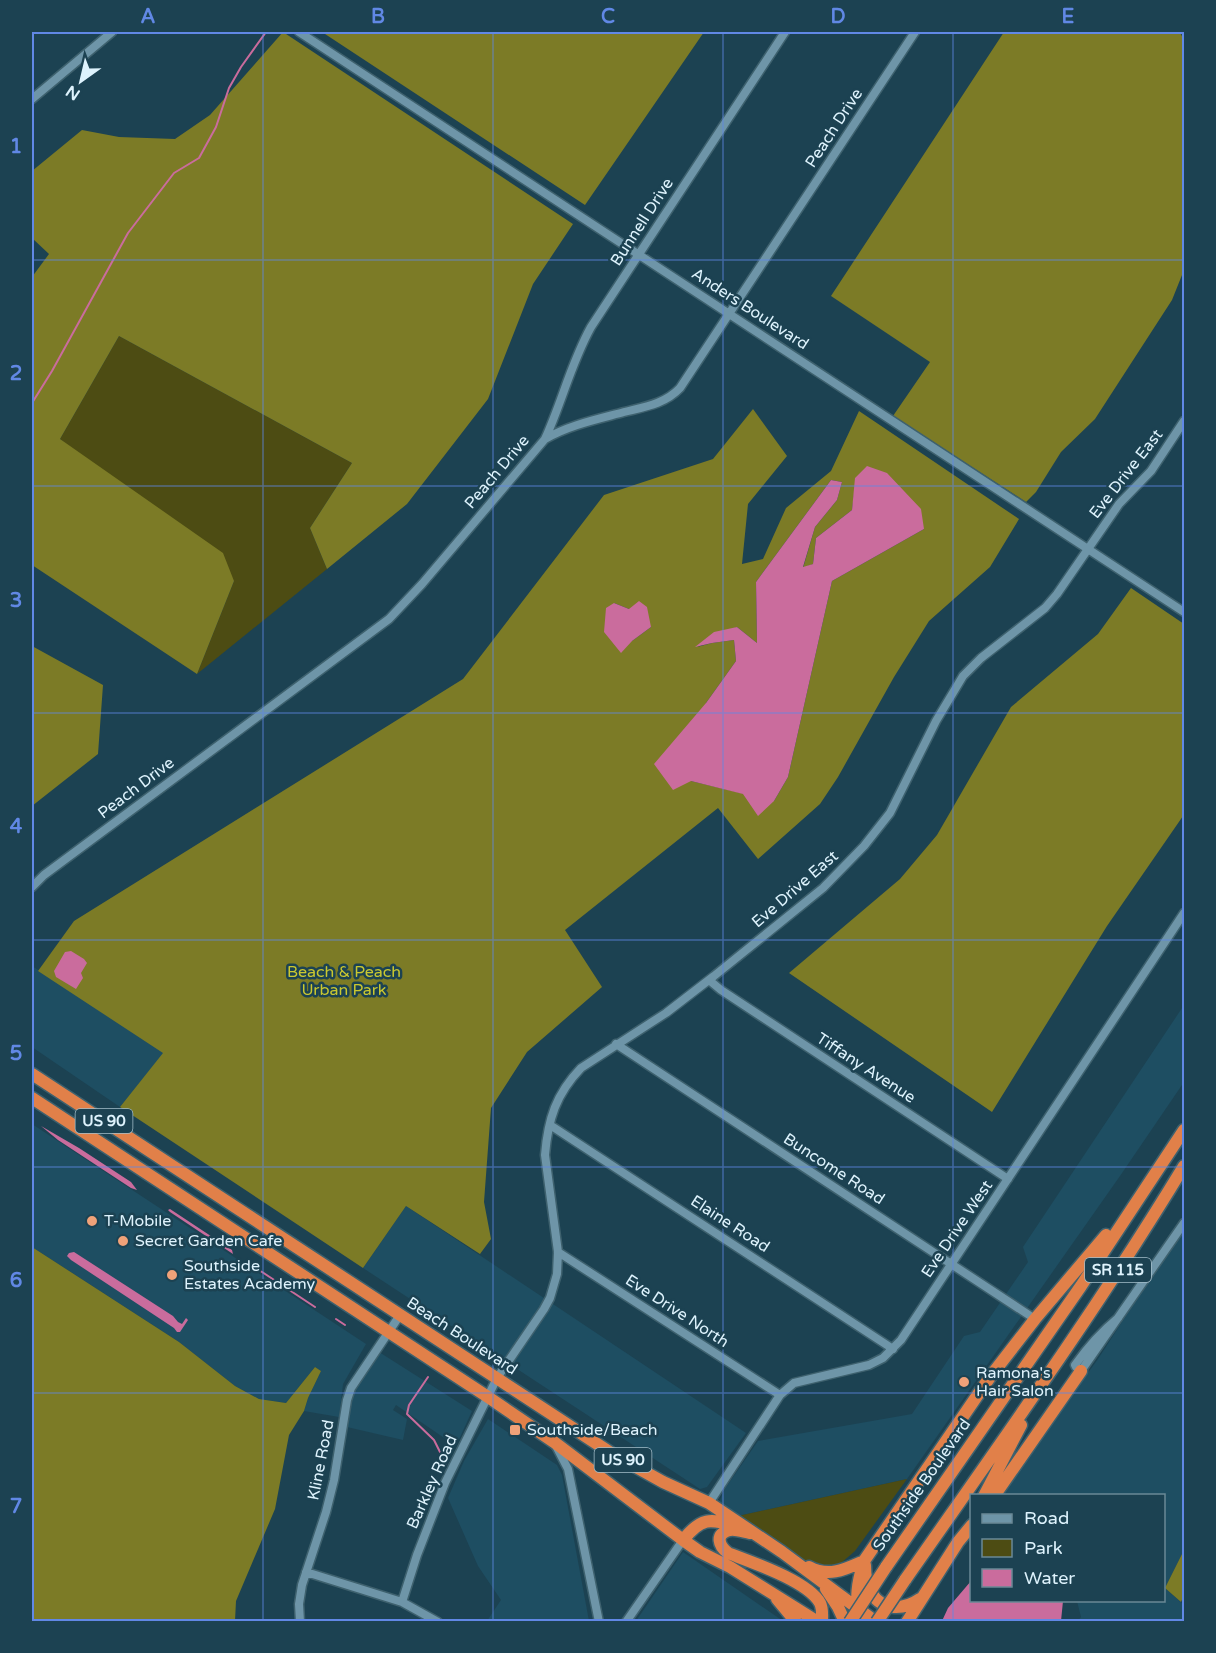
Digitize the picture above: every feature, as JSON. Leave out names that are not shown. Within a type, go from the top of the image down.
[{"type":"highway","name":"Beach Boulevard","points":[[32,1074],[611,1453],[663,1482],[709,1503],[816,1576],[877,1622]]},
{"type":"highway","name":"US 90","points":[[32,1098],[488,1397],[554,1443],[700,1552],[730,1567],[820,1622]]},
{"type":"highway","name":"Southside Boulevard","points":[[850,1622],[1081,1286],[1185,1130]]},
{"type":"highway","name":"SR 115","points":[[877,1622],[1049,1373],[1185,1166]]},
{"type":"highway","points":[[860,1622],[857,1608],[857,1586],[864,1561],[990,1377],[1035,1319],[1140,1195]]},
{"type":"highway","points":[[995,1494],[1081,1371]]},
{"type":"highway","points":[[985,1494],[1049,1373]]},
{"type":"highway","points":[[683,1540],[693,1527],[705,1521],[718,1521],[751,1531]]},
{"type":"highway","points":[[907,1622],[970,1521]]},
{"type":"highway","points":[[958,1542],[970,1527]]},
{"type":"highway","points":[[751,1531],[725,1532],[720,1537],[721,1548],[793,1580],[819,1601],[822,1610],[820,1622]]},
{"type":"highway","points":[[782,1552],[813,1569],[832,1573],[864,1561]]},
{"type":"highway","points":[[864,1561],[868,1587],[872,1594],[884,1604],[890,1607],[905,1606],[921,1598]]},
{"type":"highway","points":[[816,1576],[838,1607],[845,1622]]},
{"type":"highway","points":[[771,1591],[796,1622]]},
{"type":"highway","points":[[917,1622],[921,1598]]},
{"type":"street","points":[[32,99],[112,32]]},
{"type":"street","name":"Anders Boulevard","points":[[299,32],[1185,612]]},
{"type":"street","name":"Bunnell Drive","points":[[545,440],[582,342],[785,32]]},
{"type":"street","name":"Peach Drive","points":[[32,887],[44,875],[389,619],[422,584],[545,440],[567,429],[648,406],[672,396],[680,388],[730,314],[915,32]]},
{"type":"street","name":"Eve Drive East","points":[[497,1378],[544,1309],[557,1274],[558,1252],[545,1167],[546,1141],[558,1098],[571,1078],[581,1068],[666,1012],[709,980],[823,888],[864,846],[890,813],[936,721],[963,676],[981,658],[1045,608],[1119,504],[1151,471],[1185,422]]},
{"type":"street","name":"Eve Drive West","points":[[709,1503],[780,1395],[794,1383],[869,1365],[883,1358],[901,1340],[1185,913]]},
{"type":"street","name":"Tiffany Avenue","points":[[709,980],[1008,1179]]},
{"type":"street","name":"Buncome Road","points":[[616,1044],[1035,1319]]},
{"type":"street","name":"Elaine Road","points":[[550,1125],[893,1349]]},
{"type":"street","points":[[164,1185],[176,1168]]},
{"type":"street","points":[[1081,1371],[1185,1223]]},
{"type":"street","name":"Eve Drive North","points":[[558,1252],[780,1395]]},
{"type":"street","name":"Kline Road","points":[[300,1622],[299,1604],[302,1585],[326,1512],[347,1400],[351,1388],[400,1315]]},
{"type":"street","name":"Barkley Road","points":[[402,1602],[438,1499],[497,1378]]},
{"type":"street","points":[[554,1443],[568,1469],[599,1622]]},
{"type":"street","points":[[626,1622],[683,1540]]},
{"type":"street","points":[[306,1572],[402,1602],[438,1621]]},
{"type":"shaded area","points":[[32,966],[164,1053],[120,1107],[32,1047]]},
{"type":"shaded area","points":[[1184,1005],[1184,1082],[907,1479],[738,1516],[719,1503],[724,1490],[758,1441],[912,1414],[964,1336],[980,1332],[1028,1262],[1023,1247]]},
{"type":"shaded area","points":[[32,1124],[366,1344],[343,1384],[339,1417],[304,1411],[321,1371],[315,1367],[286,1403],[259,1399],[235,1386],[179,1342],[32,1247]]},
{"type":"shaded area","points":[[406,1206],[746,1433],[707,1487],[700,1489],[363,1268]]},
{"type":"shaded area","points":[[1184,1226],[1184,1550],[1165,1588],[1165,1494],[1002,1494],[1098,1359]]},
{"type":"shaded area","points":[[379,1352],[472,1411],[456,1446],[396,1405],[393,1410],[407,1419],[403,1440],[347,1427],[352,1397],[360,1379]]},
{"type":"shaded area","points":[[488,1419],[557,1465],[562,1475],[589,1621],[487,1621],[501,1600],[478,1566],[448,1498],[464,1461]]},
{"type":"shaded area","points":[[683,1552],[783,1621],[636,1621]]},
{"type":"shaded area","points":[[1165,1588],[1184,1605],[1184,1621],[1078,1621],[1081,1617],[1077,1602],[1165,1602]]},
{"type":"green space","points":[[283,32],[573,224],[533,284],[488,399],[407,504],[327,569],[310,528],[352,463],[119,336],[60,439],[223,553],[234,581],[197,674],[32,565],[32,277],[49,254],[32,238],[32,171],[82,130],[119,137],[175,139],[210,115]]},
{"type":"green space","points":[[322,32],[704,32],[585,205]]},
{"type":"green space","points":[[1004,32],[1180,32],[1184,41],[1184,270],[1172,300],[1095,419],[1061,452],[1036,492],[1026,502],[893,416],[930,362],[831,296]]},
{"type":"green space","points":[[119,336],[352,463],[310,528],[327,569],[197,674],[234,581],[60,439]]},
{"type":"green space","name":"Beach & Peach Urban Park","points":[[753,409],[787,456],[748,504],[742,564],[763,559],[786,508],[831,471],[859,411],[1019,519],[990,567],[929,621],[820,804],[758,859],[718,808],[565,930],[602,987],[527,1052],[491,1108],[484,1202],[491,1239],[480,1254],[406,1206],[363,1268],[120,1107],[163,1053],[38,971],[74,921],[463,679],[604,495],[713,459]],"holes":[[[856,478],[924,529],[832,581],[788,777],[774,801],[691,781],[706,703],[736,661],[734,640],[697,647],[737,627],[757,643],[756,582],[831,480],[842,482],[837,500],[815,527],[803,568],[813,564],[816,538],[852,510]],[[614,603],[629,609],[651,627],[632,641]]]},
{"type":"green space","points":[[1131,588],[1184,624],[1183,816],[1107,926],[992,1112],[789,973],[900,879],[937,835],[1011,707],[1098,634]]},
{"type":"green space","points":[[32,646],[103,685],[98,754],[32,806]]},
{"type":"green space","points":[[32,1247],[179,1342],[235,1386],[259,1399],[286,1403],[315,1367],[321,1371],[304,1411],[289,1435],[275,1509],[236,1601],[235,1621],[32,1621]]},
{"type":"green space","points":[[907,1479],[855,1551],[841,1563],[816,1568],[738,1516]]},
{"type":"green space","points":[[1184,1550],[1184,1595],[1181,1602],[1165,1588]]},
{"type":"water","points":[[867,466],[887,473],[921,509],[924,529],[832,581],[788,777],[774,801],[758,816],[743,794],[691,781],[673,790],[654,764],[706,703],[736,661],[734,640],[695,647],[714,632],[737,627],[757,643],[756,582],[831,480],[842,482],[837,500],[815,527],[803,567],[813,564],[816,538],[852,510],[855,478]]},
{"type":"water","points":[[639,601],[647,607],[651,627],[632,641],[621,653],[604,632],[606,608],[614,603],[629,609]]},
{"type":"water","points":[[71,951],[87,963],[81,973],[83,978],[76,989],[56,977],[54,971],[65,952]]},
{"type":"water","points":[[41,1126],[131,1182],[137,1190],[58,1140]]},
{"type":"water","points":[[170,1209],[232,1250],[233,1254],[170,1212],[168,1210]]},
{"type":"water","points":[[74,1252],[173,1316],[178,1322],[182,1324],[186,1318],[188,1320],[180,1332],[71,1260],[67,1256]]},
{"type":"water","points":[[970,1582],[970,1602],[1063,1602],[1061,1621],[942,1621],[948,1608]]},
{"type":"waterway","points":[[32,403],[128,233],[174,173],[199,158],[216,127],[229,88],[266,32]]},
{"type":"waterway","points":[[259,1270],[315,1307]]},
{"type":"waterway","points":[[336,1319],[345,1325]]},
{"type":"waterway","points":[[428,1377],[409,1405],[407,1414],[434,1440],[446,1464]]},
{"type":"place","name":"T-Mobile","points":[[92,1221]]},
{"type":"place","name":"Secret Garden Cafe","points":[[123,1241]]},
{"type":"place","name":"Southside Estates Academy","points":[[172,1275]]},
{"type":"place","name":"Ramona's Hair Salon","points":[[964,1382]]},
{"type":"place","name":"Southside/Beach","points":[[515,1430]]}]
